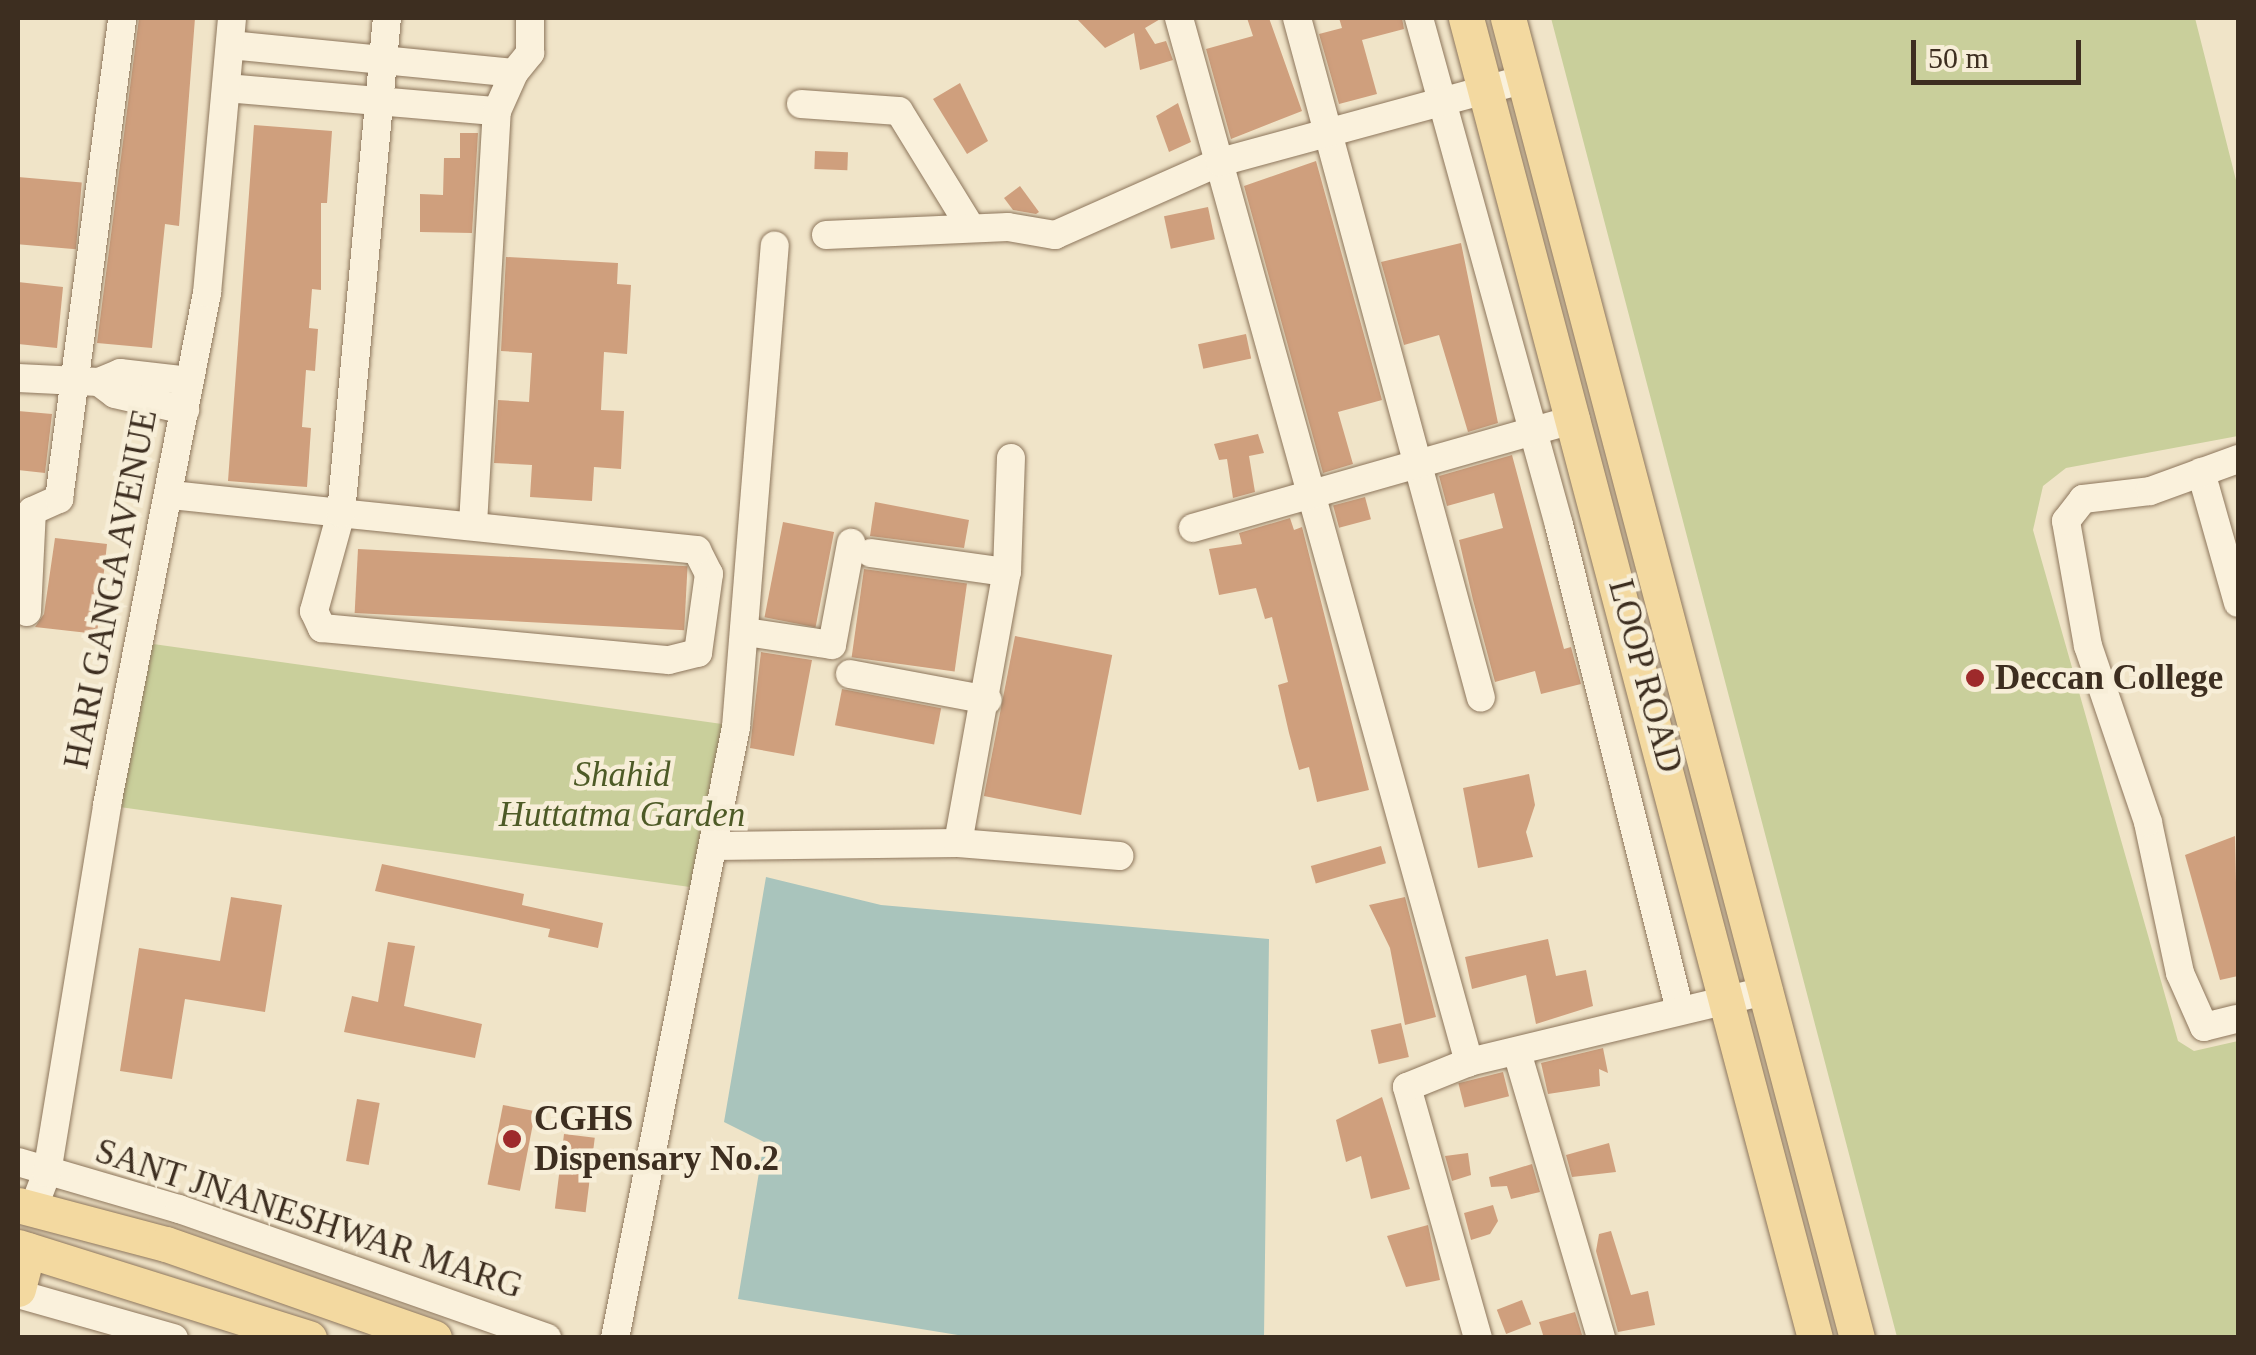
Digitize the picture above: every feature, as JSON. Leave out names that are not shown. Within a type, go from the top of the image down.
[{"type":"main road","name":"LOOP ROAD","points":[[1466,18],[1576,419],[1815,1338]]},
{"type":"main road","name":"LOOP ROAD","points":[[1508,18],[1857,1338]]},
{"type":"main road","points":[[25,1207],[166,1244],[434,1338]]},
{"type":"main road","points":[[18,1291],[23,1249],[309,1338]]},
{"type":"street","points":[[27,612],[32,511],[59,499],[87,383],[122,18]]},
{"type":"street","points":[[171,495],[342,514],[473,524],[697,550],[709,574],[698,653],[668,660],[322,628],[314,611],[342,514],[384,101],[387,18]]},
{"type":"street","points":[[473,524],[498,112],[514,73],[530,53],[530,18]]},
{"type":"street","points":[[1179,18],[1469,1062]]},
{"type":"street","points":[[1298,18],[1481,698]]},
{"type":"street","points":[[1420,18],[1532,432],[1680,1010]]},
{"type":"street","points":[[231,31],[385,59],[514,73]]},
{"type":"street","name":"HARI GANGA AVENUE","points":[[25,1207],[47,1173],[107,805],[171,495],[190,381],[231,31]]},
{"type":"street","points":[[826,235],[970,228],[1055,235],[1220,162],[1525,79]]},
{"type":"street","points":[[226,88],[498,112]]},
{"type":"street","points":[[801,104],[899,112],[970,228]]},
{"type":"street","points":[[615,1338],[714,846],[746,632],[776,246]]},
{"type":"street","points":[[87,383],[120,373],[190,381]]},
{"type":"street","points":[[18,378],[87,383],[115,394],[185,410]]},
{"type":"street","points":[[1192,528],[1576,419]]},
{"type":"street","points":[[958,843],[988,700],[1007,572],[1011,458]]},
{"type":"street","points":[[2236,1019],[2204,1027],[2180,973],[2148,822],[2088,646],[2066,521],[2084,498],[2150,491],[2238,458]]},
{"type":"street","points":[[2201,472],[2238,603]]},
{"type":"street","points":[[746,632],[832,646],[861,548],[1007,572]]},
{"type":"street","points":[[850,674],[988,700]]},
{"type":"street","points":[[714,846],[958,843],[1119,856]]},
{"type":"street","points":[[1478,1338],[1406,1100],[1417,1078],[1768,990]]},
{"type":"street","points":[[1517,1052],[1601,1338]]},
{"type":"street","name":"SANT JNANESHWAR MARG","points":[[18,1162],[179,1209],[547,1338]]},
{"type":"street","points":[[18,1291],[174,1338]]},
{"type":"green space","name":"Deccan College","points":[[1551,18],[2195,18],[2238,188],[2238,436],[2066,468],[2043,486],[2033,530],[2178,1041],[2194,1051],[2238,1041],[2238,1337],[1897,1337]]},
{"type":"green space","name":"Shahid Huttatma Garden","points":[[139,642],[736,726],[713,890],[116,806]]},
{"type":"water","points":[[766,877],[881,905],[1269,939],[1264,1337],[970,1337],[738,1299],[764,1142],[724,1122]]},
{"type":"building","points":[[139,18],[195,18],[179,226],[165,224],[152,348],[97,343]]},
{"type":"building","points":[[1076,18],[1162,18],[1145,28],[1155,44],[1166,41],[1173,60],[1140,70],[1134,33],[1105,48]]},
{"type":"building","points":[[1247,18],[1269,18],[1302,111],[1231,139],[1206,49],[1253,36]]},
{"type":"building","points":[[1339,18],[1402,18],[1404,29],[1362,40],[1377,94],[1339,104],[1319,34],[1342,28]]},
{"type":"building","points":[[960,83],[988,141],[967,154],[933,99]]},
{"type":"building","points":[[1178,103],[1191,142],[1169,152],[1156,116]]},
{"type":"building","points":[[254,125],[332,131],[327,203],[321,203],[321,290],[312,289],[309,328],[318,329],[315,371],[306,370],[302,427],[311,428],[307,487],[228,481]]},
{"type":"building","points":[[460,133],[478,133],[472,233],[420,232],[420,194],[443,195],[444,158],[460,158]]},
{"type":"building","points":[[815,151],[848,152],[847,170],[814,169]]},
{"type":"building","points":[[1316,161],[1382,400],[1338,412],[1353,464],[1323,473],[1244,186]]},
{"type":"building","points":[[18,177],[82,183],[76,249],[18,244]]},
{"type":"building","points":[[1020,186],[1039,212],[1036,214],[1013,210],[1004,198]]},
{"type":"building","points":[[1208,207],[1215,239],[1171,249],[1164,216]]},
{"type":"building","points":[[1461,243],[1498,423],[1468,432],[1439,335],[1404,345],[1381,262]]},
{"type":"building","points":[[506,257],[618,263],[617,284],[631,285],[627,354],[604,352],[601,410],[624,411],[621,469],[594,467],[592,501],[530,497],[532,465],[494,463],[498,400],[529,402],[532,353],[501,351]]},
{"type":"building","points":[[18,282],[63,287],[57,348],[18,344]]},
{"type":"building","points":[[1246,334],[1251,358],[1203,369],[1198,344]]},
{"type":"building","points":[[18,411],[52,414],[45,473],[18,470]]},
{"type":"building","points":[[1258,434],[1264,453],[1249,456],[1255,492],[1233,498],[1227,459],[1219,460],[1214,444]]},
{"type":"building","points":[[1512,455],[1564,649],[1571,647],[1581,684],[1541,694],[1535,671],[1495,682],[1473,600],[1459,540],[1503,528],[1494,493],[1447,506],[1439,476]]},
{"type":"building","points":[[1365,497],[1371,519],[1339,528],[1333,506]]},
{"type":"building","points":[[875,502],[969,520],[964,548],[870,536]]},
{"type":"building","points":[[1290,518],[1294,530],[1302,527],[1369,790],[1317,802],[1309,767],[1299,770],[1289,733],[1278,685],[1288,682],[1272,617],[1265,619],[1256,588],[1219,595],[1209,549],[1242,544],[1239,533]]},
{"type":"building","points":[[783,522],[834,532],[816,627],[764,617]]},
{"type":"building","points":[[55,538],[107,544],[97,634],[35,627],[44,614]]},
{"type":"building","points":[[358,549],[688,566],[684,630],[355,613]]},
{"type":"building","points":[[864,569],[967,583],[955,672],[852,657]]},
{"type":"building","points":[[1015,636],[1112,655],[1081,815],[984,796]]},
{"type":"building","points":[[761,652],[812,660],[794,756],[750,748]]},
{"type":"building","points":[[842,689],[941,708],[934,745],[835,725]]},
{"type":"building","points":[[1529,774],[1535,805],[1526,832],[1533,857],[1478,868],[1463,788]]},
{"type":"building","points":[[2235,836],[2238,976],[2220,980],[2185,855]]},
{"type":"building","points":[[1381,846],[1386,863],[1316,883],[1311,866]]},
{"type":"building","points":[[382,864],[524,894],[522,905],[603,923],[598,948],[548,937],[550,929],[375,891]]},
{"type":"building","points":[[231,897],[282,905],[265,1012],[185,999],[172,1079],[120,1071],[139,948],[220,961]]},
{"type":"building","points":[[1405,897],[1436,1017],[1405,1025],[1390,948],[1369,905]]},
{"type":"building","points":[[1548,939],[1556,976],[1586,970],[1593,1006],[1536,1024],[1526,975],[1472,989],[1465,957]]},
{"type":"building","points":[[388,942],[415,946],[404,1006],[482,1024],[475,1058],[344,1032],[352,996],[378,1002]]},
{"type":"building","points":[[1401,1023],[1409,1057],[1379,1064],[1371,1030]]},
{"type":"building","points":[[1603,1048],[1608,1073],[1599,1069],[1600,1086],[1548,1094],[1541,1063]]},
{"type":"building","points":[[1503,1072],[1509,1096],[1464,1107],[1458,1083]]},
{"type":"building","points":[[1382,1097],[1410,1189],[1371,1199],[1361,1156],[1346,1162],[1336,1120]]},
{"type":"building","points":[[357,1099],[380,1103],[369,1165],[346,1161]]},
{"type":"building","points":[[503,1105],[535,1111],[520,1191],[488,1185]]},
{"type":"building","points":[[564,1134],[595,1138],[586,1212],[555,1208]]},
{"type":"building","points":[[1609,1143],[1616,1172],[1572,1177],[1566,1155]]},
{"type":"building","points":[[1468,1153],[1471,1175],[1452,1181],[1445,1156]]},
{"type":"building","points":[[1532,1164],[1540,1192],[1511,1199],[1507,1186],[1491,1187],[1489,1177]]},
{"type":"building","points":[[1493,1205],[1498,1221],[1490,1234],[1471,1240],[1464,1213]]},
{"type":"building","points":[[1428,1225],[1440,1280],[1406,1287],[1387,1236]]},
{"type":"building","points":[[1611,1231],[1631,1295],[1648,1291],[1655,1325],[1618,1332],[1596,1251],[1599,1234]]},
{"type":"building","points":[[1522,1300],[1531,1324],[1506,1334],[1497,1310]]},
{"type":"building","points":[[1575,1312],[1583,1338],[1544,1338],[1539,1322]]},
{"type":"place","name":"Deccan College","points":[[1975,678]]},
{"type":"place","name":"CGHS Dispensary No.2","points":[[512,1139]]}]
